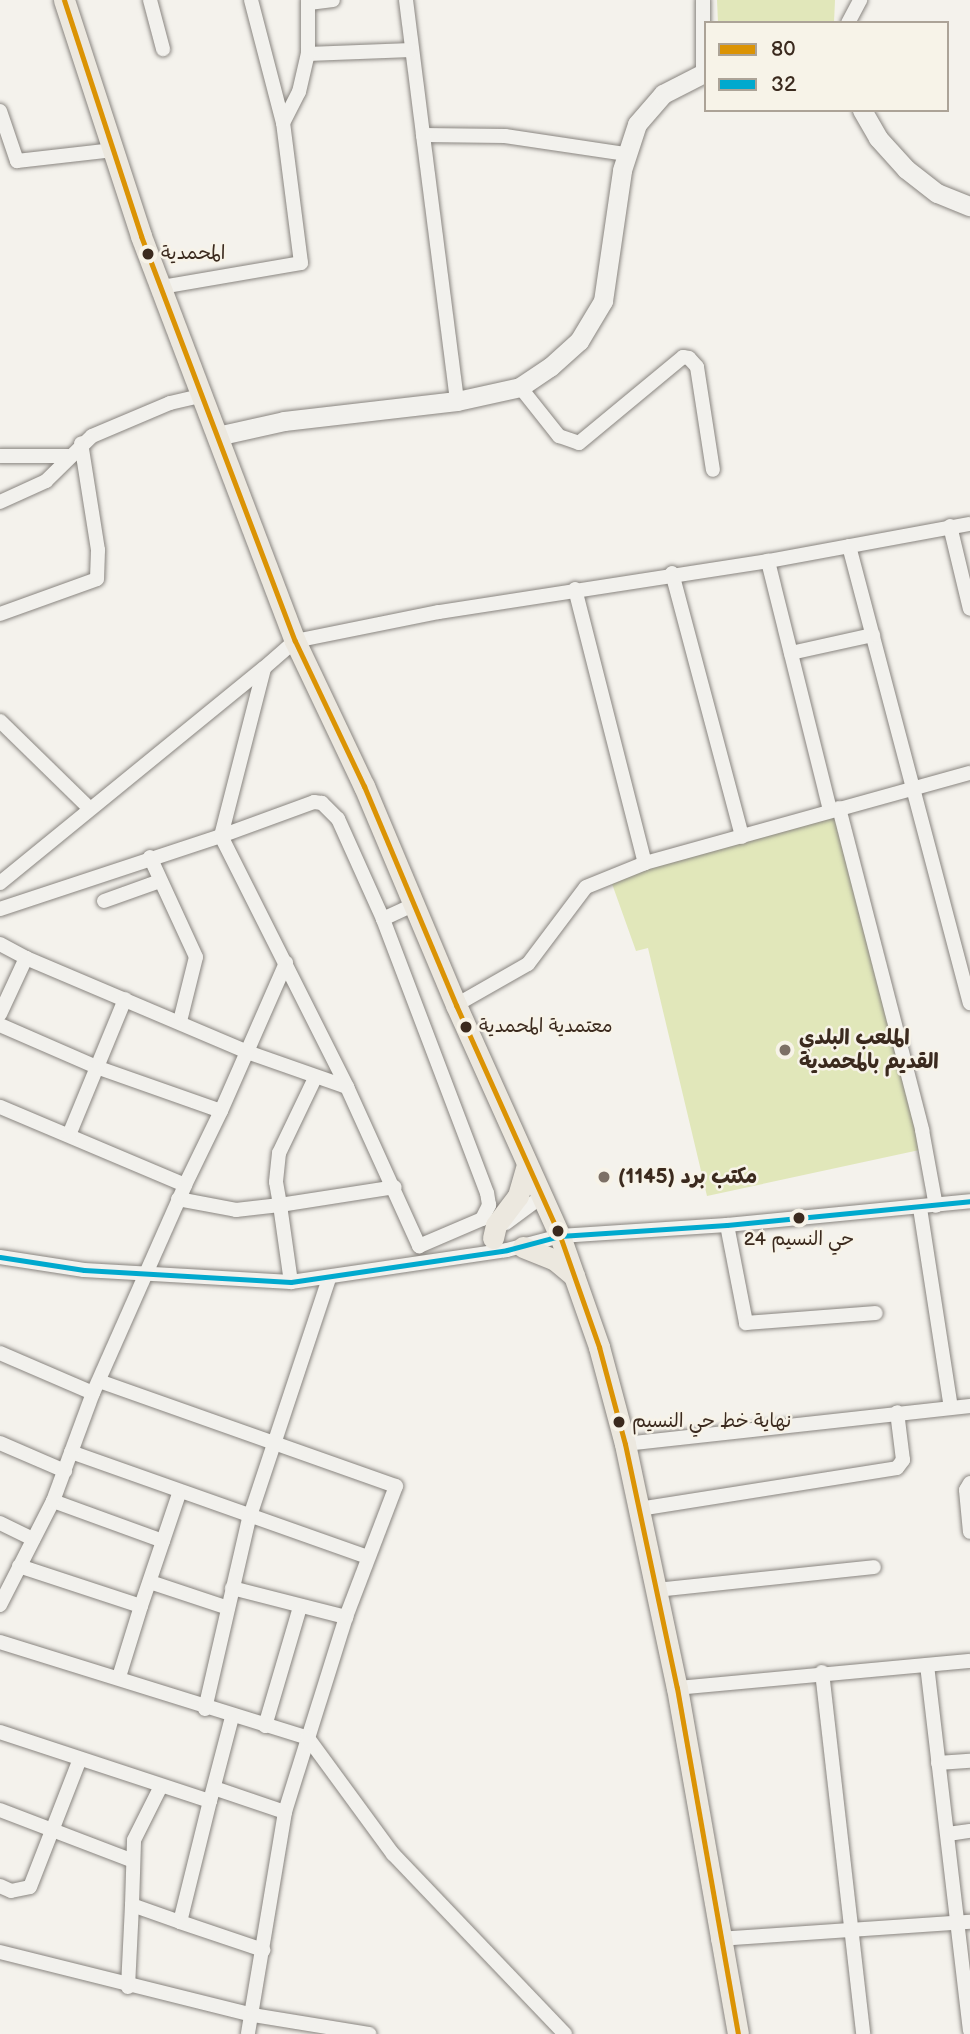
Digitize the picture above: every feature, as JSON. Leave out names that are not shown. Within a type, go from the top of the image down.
[{"type":"main road","points":[[64,0],[113,150],[201,396],[295,641],[415,904],[456,1005],[560,1236],[574,1276],[625,1444],[677,1688],[718,1939],[738,2034]]},
{"type":"main road","points":[[489,1245],[496,1225],[518,1196],[527,1164]]},
{"type":"main road","points":[[523,1247],[555,1260],[574,1276]]},
{"type":"street","points":[[150,0],[163,49]]},
{"type":"street","points":[[162,287],[301,263],[283,122],[251,0]]},
{"type":"street","points":[[283,122],[299,92],[308,54],[309,1],[333,0]]},
{"type":"street","points":[[406,0],[457,401]]},
{"type":"street","points":[[217,436],[284,421],[457,401],[520,387],[579,341],[603,300],[625,154],[637,124],[663,94],[704,73],[703,0]]},
{"type":"street","points":[[849,13],[860,0]]},
{"type":"street","points":[[308,54],[411,50]]},
{"type":"street","points":[[0,111],[17,161],[113,150]]},
{"type":"street","points":[[863,112],[878,138],[906,169],[937,193],[970,206]]},
{"type":"street","points":[[424,135],[505,136],[625,154]]},
{"type":"street","points":[[520,387],[559,436],[579,443],[683,358],[689,358],[697,367],[713,470]]},
{"type":"street","points":[[0,502],[46,481],[81,443],[170,403],[201,396]]},
{"type":"street","points":[[0,614],[97,579],[98,550],[81,443]]},
{"type":"street","points":[[0,456],[70,456]]},
{"type":"street","points":[[0,883],[295,641],[575,589],[768,561],[970,524]]},
{"type":"street","points":[[950,526],[970,609]]},
{"type":"street","points":[[849,545],[970,1003]]},
{"type":"street","points":[[768,561],[790,653],[922,1130],[936,1206]]},
{"type":"street","points":[[672,573],[742,837]]},
{"type":"street","points":[[575,589],[645,863]]},
{"type":"street","points":[[790,653],[873,635]]},
{"type":"street","points":[[264,668],[221,836],[395,1187],[421,1254]]},
{"type":"street","points":[[0,721],[89,808]]},
{"type":"street","points":[[456,1005],[528,964],[586,887],[645,863],[970,773]]},
{"type":"street","points":[[0,909],[150,857],[221,836],[314,802],[331,808],[383,919],[489,1205],[482,1219],[421,1254]]},
{"type":"street","points":[[150,857],[196,957],[180,1021]]},
{"type":"street","points":[[104,901],[160,881]]},
{"type":"street","points":[[383,919],[415,904]]},
{"type":"street","points":[[0,944],[26,958],[180,1021],[247,1052],[347,1087]]},
{"type":"street","points":[[0,1014],[26,958]]},
{"type":"street","points":[[0,1605],[53,1501],[96,1387],[146,1271],[286,963]]},
{"type":"street","points":[[69,1135],[99,1068],[125,999]]},
{"type":"street","points":[[0,1025],[99,1068],[221,1111]]},
{"type":"street","points":[[291,1282],[276,1182],[279,1153],[315,1078]]},
{"type":"street","points":[[0,1107],[69,1135],[182,1192],[236,1210],[395,1187]]},
{"type":"street","points":[[489,1245],[541,1197]]},
{"type":"street","points":[[0,1257],[84,1270],[146,1271],[291,1282],[329,1279],[421,1254],[489,1245],[523,1247],[560,1236],[727,1225],[970,1201]]},
{"type":"street","points":[[920,1208],[951,1408]]},
{"type":"street","points":[[727,1225],[746,1323],[876,1313]]},
{"type":"street","points":[[205,1709],[249,1519],[329,1279]]},
{"type":"street","points":[[0,1353],[396,1486],[346,1617],[285,1812],[248,2034]]},
{"type":"street","points":[[625,1444],[970,1406]]},
{"type":"street","points":[[639,1509],[897,1468],[903,1460],[897,1412]]},
{"type":"street","points":[[0,1443],[65,1471]]},
{"type":"street","points":[[71,1452],[249,1519],[368,1557]]},
{"type":"street","points":[[970,1483],[965,1490],[970,1532]]},
{"type":"street","points":[[119,1677],[179,1494]]},
{"type":"street","points":[[53,1501],[163,1541]]},
{"type":"street","points":[[0,1523],[33,1539]]},
{"type":"street","points":[[19,1566],[142,1606]]},
{"type":"street","points":[[656,1590],[874,1567]]},
{"type":"street","points":[[150,1582],[228,1608]]},
{"type":"street","points":[[232,1588],[346,1617]]},
{"type":"street","points":[[265,1726],[300,1607]]},
{"type":"street","points":[[0,1642],[119,1677],[205,1709],[307,1738],[393,1854],[565,2034]]},
{"type":"street","points":[[677,1688],[822,1672],[970,1661]]},
{"type":"street","points":[[927,1665],[938,1763],[963,1922],[970,2030]]},
{"type":"street","points":[[822,1672],[854,1930],[863,2034]]},
{"type":"street","points":[[180,1922],[232,1717]]},
{"type":"street","points":[[0,1732],[161,1786],[285,1812]]},
{"type":"street","points":[[0,1886],[12,1891],[30,1887],[56,1829],[80,1759]]},
{"type":"street","points":[[938,1763],[970,1760]]},
{"type":"street","points":[[128,1987],[131,1860],[134,1840],[161,1786]]},
{"type":"street","points":[[0,1810],[56,1829],[131,1860]]},
{"type":"street","points":[[948,1833],[970,1832]]},
{"type":"street","points":[[132,1905],[263,1950]]},
{"type":"street","points":[[718,1939],[963,1922]]},
{"type":"street","points":[[0,1952],[128,1987],[253,2015],[369,2034]]},
{"type":"green space","points":[[717,0],[835,0],[834,21],[718,21]]},
{"type":"green space","name":"الملعب البلدي القديم بالمحمدية","points":[[837,809],[924,1149],[707,1196],[648,948],[636,951],[611,881]]},
{"type":"transit line","name":"80","points":[[64,0],[141,236],[295,641],[364,786],[456,1005],[560,1236],[599,1347],[625,1444],[677,1688],[738,2034]]},
{"type":"transit line","name":"32","points":[[0,1257],[84,1270],[291,1282],[507,1250],[560,1236],[727,1225],[970,1201]]},
{"type":"place","name":"المحمدية","points":[[148,254]]},
{"type":"place","name":"معتمدية المحمدية","points":[[466,1027]]},
{"type":"place","name":"الملعب البلدي القديم بالمحمدية","points":[[785,1050]]},
{"type":"place","name":"مكتب برد (1145)","points":[[604,1177]]},
{"type":"place","name":"حي النسيم 24","points":[[799,1218]]},
{"type":"place","name":"نهاية خط حي النسيم","points":[[619,1422]]}]
